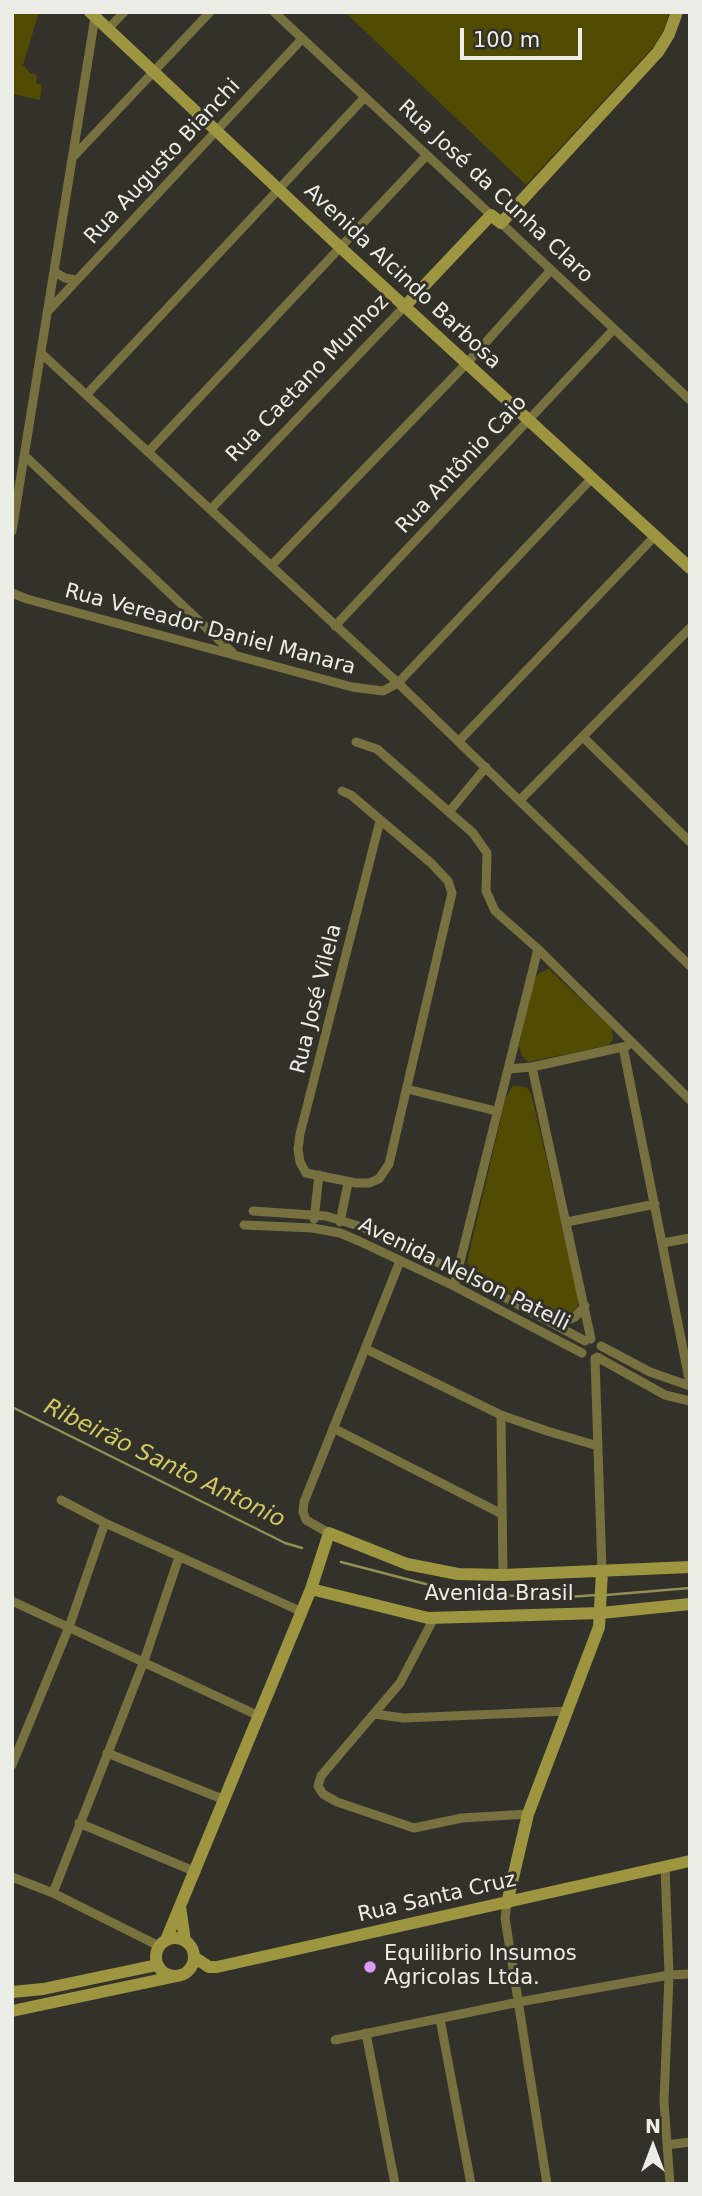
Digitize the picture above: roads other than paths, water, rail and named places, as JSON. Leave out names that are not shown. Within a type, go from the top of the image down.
[{"type":"street","points":[[108,29],[124,12]]},
{"type":"street","points":[[73,157],[210,12]]},
{"type":"street","name":"Rua José da Cunha Claro","points":[[274,12],[690,400]]},
{"type":"street","name":"Rua Caetano Munhoz","points":[[211,509],[404,307],[496,219],[658,52],[669,34],[677,12]]},
{"type":"street","points":[[12,531],[26,457],[93,15]]},
{"type":"street","name":"Avenida Alcindo Barbosa","points":[[93,15],[404,307],[690,568]]},
{"type":"street","name":"Rua Augusto Bianchi","points":[[49,310],[302,39]]},
{"type":"street","points":[[87,394],[365,97]]},
{"type":"street","points":[[149,451],[427,155]]},
{"type":"street","points":[[271,566],[467,363],[550,271]]},
{"type":"street","points":[[55,272],[65,278],[77,280]]},
{"type":"street","name":"Rua Antônio Caio","points":[[335,625],[614,329]]},
{"type":"street","points":[[42,354],[398,683],[690,966]]},
{"type":"street","points":[[26,457],[234,654]]},
{"type":"street","points":[[398,683],[592,478]]},
{"type":"street","points":[[459,741],[655,536]]},
{"type":"street","name":"Rua Vereador Daniel Manara","points":[[12,593],[363,690],[383,691],[398,683]]},
{"type":"street","points":[[520,800],[690,628]]},
{"type":"street","points":[[584,738],[690,842]]},
{"type":"street","points":[[356,742],[377,749],[473,833],[485,848],[488,858],[487,897],[495,911],[538,949],[690,1100]]},
{"type":"street","points":[[449,812],[486,767]]},
{"type":"street","points":[[313,1228],[319,1175],[348,1183],[369,1183],[383,1175],[389,1164],[452,898],[450,885],[444,876],[351,795],[342,792]]},
{"type":"street","name":"Rua José Vilela","points":[[319,1175],[302,1169],[298,1155],[300,1134],[380,821]]},
{"type":"street","points":[[454,1286],[538,949]]},
{"type":"street","points":[[508,1069],[532,1067],[633,1044]]},
{"type":"street","points":[[623,1047],[690,1385],[650,1372],[601,1346],[596,1340],[588,1340],[582,1345],[582,1353],[588,1359],[596,1358],[665,1395],[690,1402]]},
{"type":"street","points":[[532,1067],[585,1306],[588,1340]]},
{"type":"street","points":[[407,1089],[496,1111]]},
{"type":"street","points":[[340,1233],[348,1183]]},
{"type":"street","points":[[567,1222],[655,1204]]},
{"type":"street","name":"Avenida Nelson Patelli","points":[[253,1211],[314,1215],[341,1219],[362,1227],[458,1272],[588,1340]]},
{"type":"street","name":"Avenida Nelson Patelli","points":[[244,1225],[313,1228],[340,1233],[454,1286],[582,1353]]},
{"type":"street","points":[[663,1243],[690,1238]]},
{"type":"street","points":[[177,1976],[165,1974],[157,1965],[156,1955],[196,1872],[310,1589],[329,1533],[306,1520],[303,1509],[400,1261]]},
{"type":"street","points":[[558,1324],[575,1317],[585,1306]]},
{"type":"street","points":[[547,2184],[505,1918],[528,1814],[599,1628],[602,1573],[596,1358],[601,1346]]},
{"type":"street","points":[[366,1349],[501,1415],[598,1446]]},
{"type":"street","points":[[501,1415],[503,1575]]},
{"type":"street","points":[[333,1428],[502,1514]]},
{"type":"street","points":[[61,1500],[300,1611]]},
{"type":"street","points":[[12,1765],[69,1626],[105,1522]]},
{"type":"street","name":"Avenida Brasil","points":[[329,1533],[424,1569],[458,1574],[602,1573],[690,1567]]},
{"type":"street","points":[[53,1894],[144,1661],[180,1557]]},
{"type":"street","name":"Avenida Brasil","points":[[310,1589],[434,1618],[690,1604]]},
{"type":"street","points":[[12,1601],[259,1716]]},
{"type":"street","points":[[434,1618],[400,1683],[321,1776],[318,1786],[323,1794],[337,1802],[414,1828],[462,1818],[528,1814]]},
{"type":"street","points":[[374,1714],[404,1718],[569,1711]]},
{"type":"street","points":[[107,1753],[225,1800]]},
{"type":"street","points":[[79,1823],[196,1872]]},
{"type":"street","name":"Rua Santa Cruz","points":[[194,1957],[209,1967],[217,1967],[690,1861]]},
{"type":"street","points":[[665,1866],[669,1975],[664,2068],[670,2184]]},
{"type":"street","points":[[12,1877],[163,1943]]},
{"type":"street","points":[[12,2011],[177,1976],[191,1968],[194,1957],[185,1941],[180,1906]]},
{"type":"street","points":[[163,1943],[173,1938],[185,1941]]},
{"type":"street","points":[[12,1992],[43,1989],[157,1965]]},
{"type":"street","points":[[335,2040],[520,2002],[669,1975],[690,1974]]},
{"type":"street","points":[[100,1978],[103,1992]]},
{"type":"street","points":[[439,2019],[471,2184]]},
{"type":"street","points":[[366,2034],[395,2184]]},
{"type":"street","points":[[667,2145],[690,2142]]},
{"type":"waterway","name":"Ribeirão Santo Antonio","points":[[12,1407],[285,1543],[302,1548]]},
{"type":"waterway","name":"Ribeirão Santo Antonio","points":[[341,1562],[460,1593],[555,1598],[596,1595]]},
{"type":"waterway","name":"Ribeirão Santo Antonio","points":[[606,1595],[690,1588]]},
{"type":"place","name":"Equilibrio Insumos Agricolas Ltda.","points":[[370,1967]]}]
